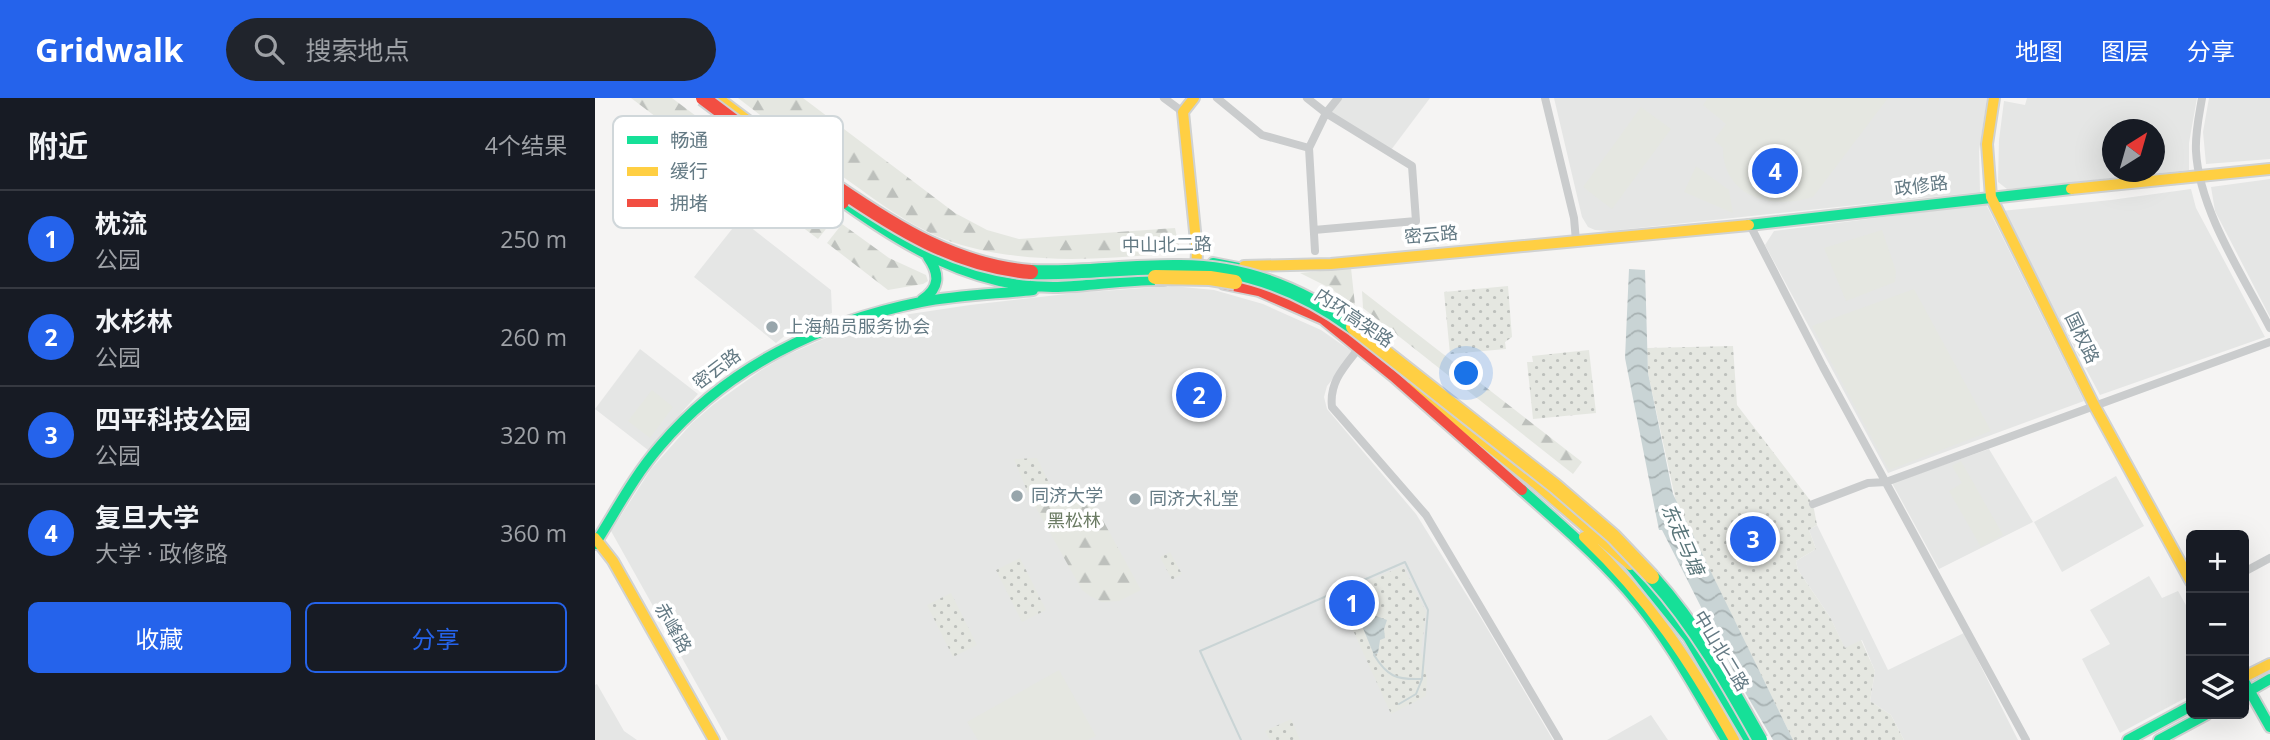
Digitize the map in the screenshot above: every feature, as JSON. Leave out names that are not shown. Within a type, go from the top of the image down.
[{"type":"main road","name":"内环高架路","points":[[703,98],[727,116]]},
{"type":"main road","name":"内环高架路","points":[[718,98],[742,116]]},
{"type":"main road","name":"中山北二路","points":[[726,98],[750,116]]},
{"type":"main road","points":[[1193,98],[1183,112],[1197,262],[1195,281]]},
{"type":"main road","name":"国权路","points":[[1994,98],[1987,144],[1991,197],[2094,405],[2186,573]]},
{"type":"main road","name":"政修路","points":[[1576,241],[2270,169]]},
{"type":"main road","name":"中山北二路","points":[[843,184],[897,224],[950,249],[994,261],[1058,268],[1197,262],[1234,265],[1281,280],[1334,308],[1543,472],[1610,530],[1670,604],[1750,740]]},
{"type":"main road","name":"内环高架路","points":[[843,190],[890,225],[957,258],[1037,272],[1174,266],[1218,269],[1296,292],[1333,313],[1478,425],[1622,544],[1686,617],[1760,740]]},
{"type":"main road","name":"内环高架路","points":[[843,201],[897,240],[957,266],[986,275],[1036,281],[1177,276],[1210,278],[1259,288],[1323,317],[1413,385],[1631,566],[1688,637],[1750,740]]},
{"type":"main road","name":"中山北二路","points":[[843,201],[898,241],[929,257],[1009,283],[1057,287],[1152,279],[1239,286],[1288,302],[1323,319],[1468,442],[1606,568],[1637,602],[1660,633],[1726,740]]},
{"type":"main road","name":"密云路","points":[[1234,265],[1290,266],[1576,241]]},
{"type":"main road","points":[[918,302],[930,296],[939,281],[937,269],[929,257]]},
{"type":"main road","points":[[1281,280],[1279,272],[1290,266]]},
{"type":"main road","name":"密云路","points":[[596,541],[659,448],[691,414],[729,383],[769,356],[815,332],[859,316],[918,302],[1057,287]]},
{"type":"main road","points":[[1413,385],[1627,579],[1681,648],[1734,740]]},
{"type":"main road","name":"赤峰路","points":[[596,541],[613,561],[714,740]]},
{"type":"main road","points":[[2249,682],[2270,664]]},
{"type":"main road","points":[[2249,684],[2270,679]]},
{"type":"main road","points":[[2249,692],[2270,727]]},
{"type":"main road","points":[[2128,740],[2186,709]]},
{"type":"main road","points":[[2159,740],[2198,719]]},
{"type":"street","points":[[1164,98],[1183,112]]},
{"type":"street","points":[[1217,98],[1262,135],[1309,148]]},
{"type":"street","points":[[1307,98],[1326,113],[1412,166],[1416,221],[1314,230]]},
{"type":"street","points":[[1315,251],[1309,148],[1326,113],[1338,98]]},
{"type":"street","points":[[1545,98],[1574,218],[1576,241]]},
{"type":"street","points":[[2202,98],[2196,130],[2199,177],[2211,215],[2270,328]]},
{"type":"street","points":[[1750,225],[1823,368],[2026,740]]},
{"type":"street","points":[[1812,504],[1868,483],[1887,482],[2270,342]]},
{"type":"street","points":[[1359,348],[1335,379],[1330,396],[1332,407],[1426,515],[1559,740]]},
{"type":"street","points":[[2249,569],[2270,558]]},
{"type":"shaded area","points":[[1341,98],[1430,98],[1391,150],[1331,112]]},
{"type":"shaded area","points":[[1554,98],[1987,98],[1979,151],[1980,192],[1609,231],[1595,230],[1588,227],[1582,217]]},
{"type":"shaded area","points":[[2027,98],[2197,98],[2189,143],[2189,170],[2165,173],[2165,119],[2102,119],[2102,179],[2007,189],[1998,182],[1999,140],[2004,101],[2025,105]]},
{"type":"shaded area","points":[[2209,98],[2270,98],[2270,159],[2206,164],[2203,132]]},
{"type":"shaded area","points":[[2270,179],[2270,317],[2215,211],[2211,187]]},
{"type":"shaded area","points":[[2191,189],[2196,208],[2265,337],[2100,395],[2001,211]]},
{"type":"shaded area","points":[[1986,204],[2084,401],[1888,473],[1765,245],[1774,231]]},
{"type":"shaded area","points":[[733,228],[752,228],[831,290],[832,313],[794,328],[776,343],[694,277]]},
{"type":"shaded area","name":"同济大学","points":[[1172,286],[1214,290],[1263,304],[1321,330],[1354,353],[1327,386],[1324,397],[1327,409],[1416,514],[1553,740],[728,740],[611,531],[651,469],[692,423],[714,404],[783,357],[861,325],[970,305],[1075,293]]},
{"type":"shaded area","points":[[640,349],[698,394],[648,450],[595,409]]},
{"type":"shaded area","points":[[1989,449],[2033,522],[1939,569],[1892,483]]},
{"type":"shaded area","points":[[2116,476],[2144,526],[2062,572],[2034,522]]},
{"type":"shaded area","points":[[1817,525],[1888,670],[1964,633],[2018,740],[1904,740],[1891,715],[1870,701],[1875,671],[1862,640],[1845,649],[1830,617],[1798,570],[1796,561],[1816,549],[1809,530]]},
{"type":"shaded area","points":[[2149,576],[2162,598],[2178,591],[2186,605],[2186,698],[2120,733],[2082,659],[2110,644],[2090,610]]},
{"type":"shaded area","points":[[597,684],[624,731],[637,740],[595,740]]},
{"type":"shaded area","points":[[1651,715],[1668,740],[1607,740]]},
{"type":"green space","points":[[631,98],[672,98],[696,116],[655,116]]},
{"type":"green space","points":[[738,98],[803,98],[827,116],[761,116]]},
{"type":"green space","points":[[1708,98],[1888,98],[1813,197],[1782,202],[1753,196],[1731,179],[1725,165],[1723,148],[1714,140],[1726,124],[1703,105]]},
{"type":"green space","points":[[1641,107],[1671,129],[1612,209],[1583,187]]},
{"type":"green space","points":[[843,128],[955,213],[987,230],[1019,239],[1175,228],[1180,252],[1074,259],[995,253],[937,236],[880,203],[843,177]]},
{"type":"green space","points":[[1696,166],[1729,190],[1733,213],[1684,192]]},
{"type":"green space","points":[[843,225],[889,258],[926,275],[928,281],[888,290],[827,243],[839,228],[843,228]]},
{"type":"green space","points":[[804,228],[827,228],[818,239]]},
{"type":"green space","points":[[1882,230],[1896,271],[1895,282],[1846,301],[1824,248]]},
{"type":"green space","points":[[1351,268],[1355,305],[1300,273]]},
{"type":"green space","points":[[1508,286],[1512,337],[1505,342],[1506,349],[1450,354],[1444,292]]},
{"type":"green space","points":[[1914,289],[1991,431],[1889,470],[1812,326]]},
{"type":"green space","points":[[1362,291],[1582,462],[1573,474],[1363,308]]},
{"type":"green space","points":[[1733,346],[1737,405],[1813,504],[1817,525],[1809,530],[1816,549],[1796,561],[1798,570],[1830,617],[1845,648],[1861,640],[1875,671],[1870,701],[1891,715],[1904,740],[1793,740],[1676,502],[1648,373],[1647,348]]},
{"type":"green space","points":[[1589,350],[1596,413],[1533,419],[1527,362],[1533,362],[1532,356]]},
{"type":"green space","points":[[1184,370],[1228,397],[1213,421],[1170,393]]},
{"type":"green space","points":[[652,390],[673,407],[650,438],[628,421]]},
{"type":"green space","points":[[1037,458],[1051,487],[1034,495],[1027,491],[1014,459]]},
{"type":"green space","points":[[1961,461],[2003,535],[1981,547],[1949,491],[1962,483],[1952,466]]},
{"type":"green space","name":"黑松林","points":[[1069,491],[1083,494],[1094,504],[1141,590],[1119,601],[1102,602],[1082,590],[1035,506],[1058,493]]},
{"type":"green space","points":[[1170,552],[1182,574],[1172,580],[1160,557]]},
{"type":"green space","points":[[1020,558],[1046,610],[1022,622],[996,570]]},
{"type":"green space","points":[[1403,566],[1426,612],[1421,651],[1427,678],[1426,696],[1391,714],[1337,595]]},
{"type":"green space","points":[[951,593],[977,645],[953,657],[927,605]]},
{"type":"green space","points":[[1059,670],[1096,736],[1088,740],[978,740],[967,722]]},
{"type":"green space","points":[[1291,719],[1300,740],[1270,740],[1265,731]]},
{"type":"water","name":"东走马塘","points":[[1629,269],[1645,270],[1648,373],[1673,494],[1793,740],[1773,740],[1739,682],[1662,530],[1659,530],[1625,358]]},
{"type":"water","points":[[1374,609],[1376,616],[1387,620],[1385,638],[1380,640],[1378,653],[1374,655],[1358,616]]},
{"type":"waterway","points":[[1241,740],[1200,651],[1405,562],[1428,610],[1422,679],[1416,694],[1399,704]]},
{"type":"waterway","points":[[1347,586],[1358,616]]},
{"type":"waterway","points":[[1374,655],[1383,668],[1393,675],[1405,679],[1421,679]]},
{"type":"traffic: fast","points":[[1749,225],[2071,189]]},
{"type":"traffic: fast","points":[[843,201],[886,231],[939,260],[967,272],[997,280],[1027,286],[1058,287],[1164,280]]},
{"type":"traffic: fast","points":[[922,300],[932,291],[936,280],[935,269],[928,257]]},
{"type":"traffic: fast","points":[[1213,263],[1254,271]]},
{"type":"traffic: fast","points":[[1031,272],[1161,267],[1226,271],[1249,276],[1292,292],[1353,327]]},
{"type":"traffic: fast","points":[[595,544],[642,469],[686,418],[715,393],[778,352],[847,322],[921,302],[1033,290]]},
{"type":"traffic: fast","points":[[1522,490],[1597,558],[1638,603],[1673,653],[1726,740]]},
{"type":"traffic: fast","points":[[1630,565],[1688,637],[1749,740]]},
{"type":"traffic: fast","points":[[1652,577],[1697,635],[1760,740]]},
{"type":"traffic: fast","points":[[2249,691],[2270,679]]},
{"type":"traffic: fast","points":[[2249,690],[2270,727]]},
{"type":"traffic: fast","points":[[2128,740],[2186,709]]},
{"type":"traffic: fast","points":[[2159,740],[2198,719]]},
{"type":"traffic: slow","points":[[718,98],[742,116]]},
{"type":"traffic: slow","points":[[1194,98],[1183,112],[1197,251],[1196,273]]},
{"type":"traffic: slow","points":[[1994,98],[1987,144],[1991,197],[2094,405],[2186,573]]},
{"type":"traffic: slow","points":[[2071,189],[2270,169]]},
{"type":"traffic: slow","points":[[1244,266],[1331,264],[1749,225]]},
{"type":"traffic: slow","points":[[1155,277],[1210,278],[1235,282]]},
{"type":"traffic: slow","points":[[1353,327],[1555,486],[1613,536],[1652,577]]},
{"type":"traffic: slow","points":[[1413,385],[1535,483],[1630,565]]},
{"type":"traffic: slow","points":[[1584,537],[1629,584],[1667,632],[1734,740]]},
{"type":"traffic: slow","points":[[595,538],[613,561],[714,740]]},
{"type":"traffic: slow","points":[[2249,674],[2270,664]]},
{"type":"traffic: jam","points":[[703,98],[727,116]]},
{"type":"traffic: jam","points":[[843,192],[928,243],[977,262],[1031,272]]},
{"type":"traffic: jam","points":[[1224,284],[1259,291],[1323,319],[1393,376],[1522,490]]},
{"type":"place","name":"复旦大学","points":[[1775,171]]},
{"type":"place","name":"上海船员服务协会","points":[[772,327]]},
{"type":"place","name":"水杉林","points":[[1199,395]]},
{"type":"place","name":"同济大学","points":[[1017,496]]},
{"type":"place","name":"同济大礼堂","points":[[1135,499]]},
{"type":"place","name":"四平科技公园","points":[[1753,539]]},
{"type":"place","name":"枕流","points":[[1352,603]]}]
